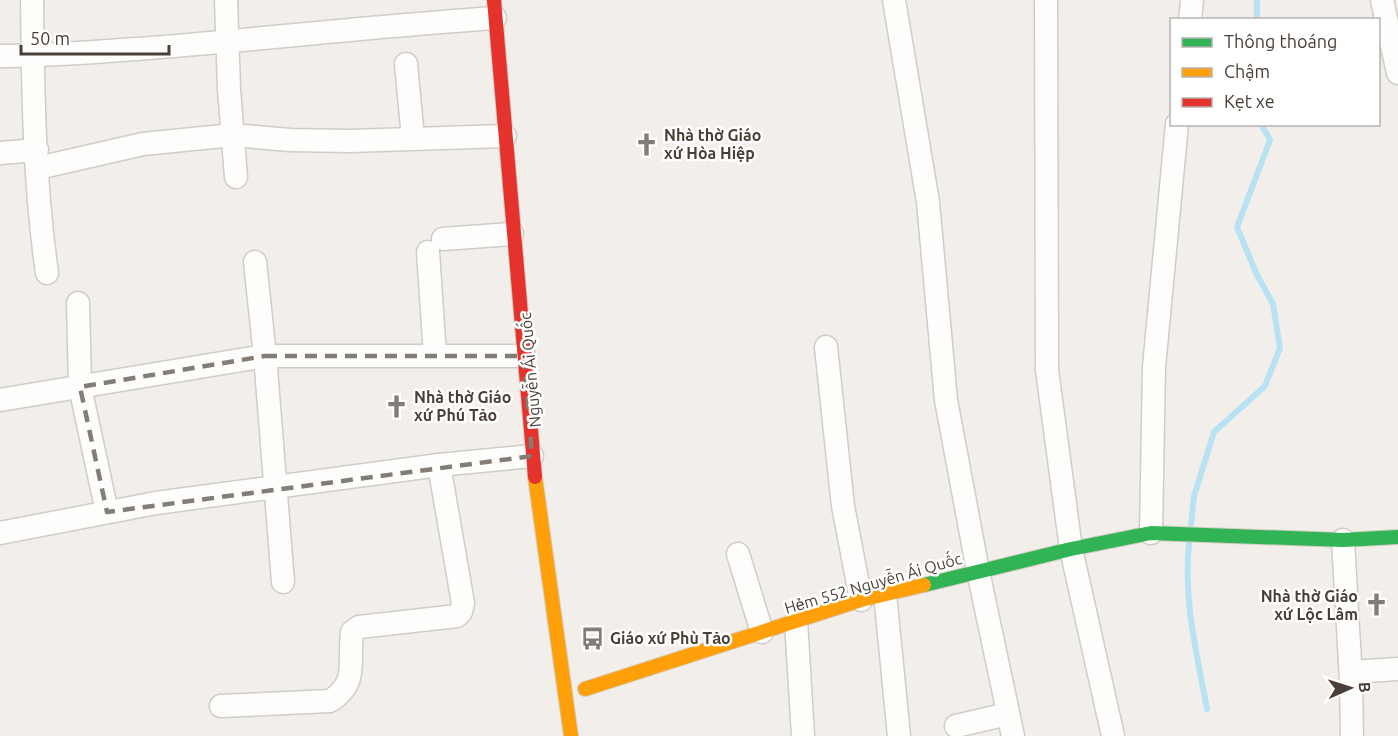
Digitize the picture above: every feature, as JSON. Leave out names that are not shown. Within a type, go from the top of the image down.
[{"type":"street","points":[[32,0],[38,159],[47,273]]},
{"type":"street","points":[[226,0],[229,89],[236,177]]},
{"type":"street","points":[[894,0],[928,202],[946,400],[978,571],[1013,736]]},
{"type":"street","points":[[1046,0],[1047,370],[1071,549],[1113,736]]},
{"type":"street","points":[[1190,18],[1192,0]]},
{"type":"street","points":[[1382,0],[1398,71]]},
{"type":"street","points":[[0,57],[228,42],[401,24],[495,9]]},
{"type":"street","name":"Nguyễn Ái Quốc","points":[[495,9],[512,234],[530,425],[538,455]]},
{"type":"street","points":[[406,64],[413,138]]},
{"type":"street","points":[[1151,533],[1154,368],[1177,126]]},
{"type":"street","points":[[0,153],[38,159],[143,144],[233,135],[290,140],[350,141],[505,136]]},
{"type":"street","points":[[435,356],[435,245],[512,234]]},
{"type":"street","points":[[255,262],[283,582]]},
{"type":"street","points":[[78,303],[80,387],[107,512]]},
{"type":"street","points":[[826,347],[843,506],[861,600]]},
{"type":"street","points":[[0,400],[265,356],[524,356]]},
{"type":"street","points":[[0,533],[107,512],[276,486],[538,455],[571,736]]},
{"type":"street","points":[[221,706],[330,701],[341,695],[350,683],[352,632],[359,627],[457,616],[461,612],[463,603],[439,465]]},
{"type":"street","name":"Hẻm 552 Nguyễn Ái Quốc","points":[[585,689],[861,600],[1071,549],[1151,533],[1343,540],[1398,537]]},
{"type":"street","points":[[1343,540],[1351,672],[1352,736]]},
{"type":"street","points":[[738,554],[762,632]]},
{"type":"street","points":[[885,594],[899,736]]},
{"type":"street","points":[[796,621],[803,736]]},
{"type":"street","points":[[1351,672],[1398,669]]},
{"type":"street","points":[[956,726],[1008,714]]},
{"type":"highlighted area","points":[[265,356],[524,356],[532,456],[107,512],[80,387]]},
{"type":"waterway","points":[[1257,0],[1257,18]]},
{"type":"waterway","points":[[1191,524],[1194,496],[1214,432],[1265,386],[1280,348],[1273,304],[1257,275],[1237,227],[1270,140],[1262,126]]},
{"type":"waterway","points":[[1189,543],[1189,606],[1207,709]]},
{"type":"traffic: fast","points":[[924,585],[1071,549],[1151,533],[1343,540],[1398,537]]},
{"type":"traffic: slow","points":[[535,477],[571,736]]},
{"type":"traffic: slow","points":[[585,689],[861,600],[924,585]]},
{"type":"traffic: jam","points":[[494,0],[535,477]]},
{"type":"place","name":"Nhà thờ Giáo xứ Hòa Hiệp","points":[[646,144]]},
{"type":"place","name":"Nhà thờ Giáo xứ Phú Tảo","points":[[396,406]]},
{"type":"place","name":"Nhà thờ Giáo xứ Lộc Lâm","points":[[1376,605]]},
{"type":"place","name":"Giáo xứ Phù Tảo","points":[[592,638]]}]
